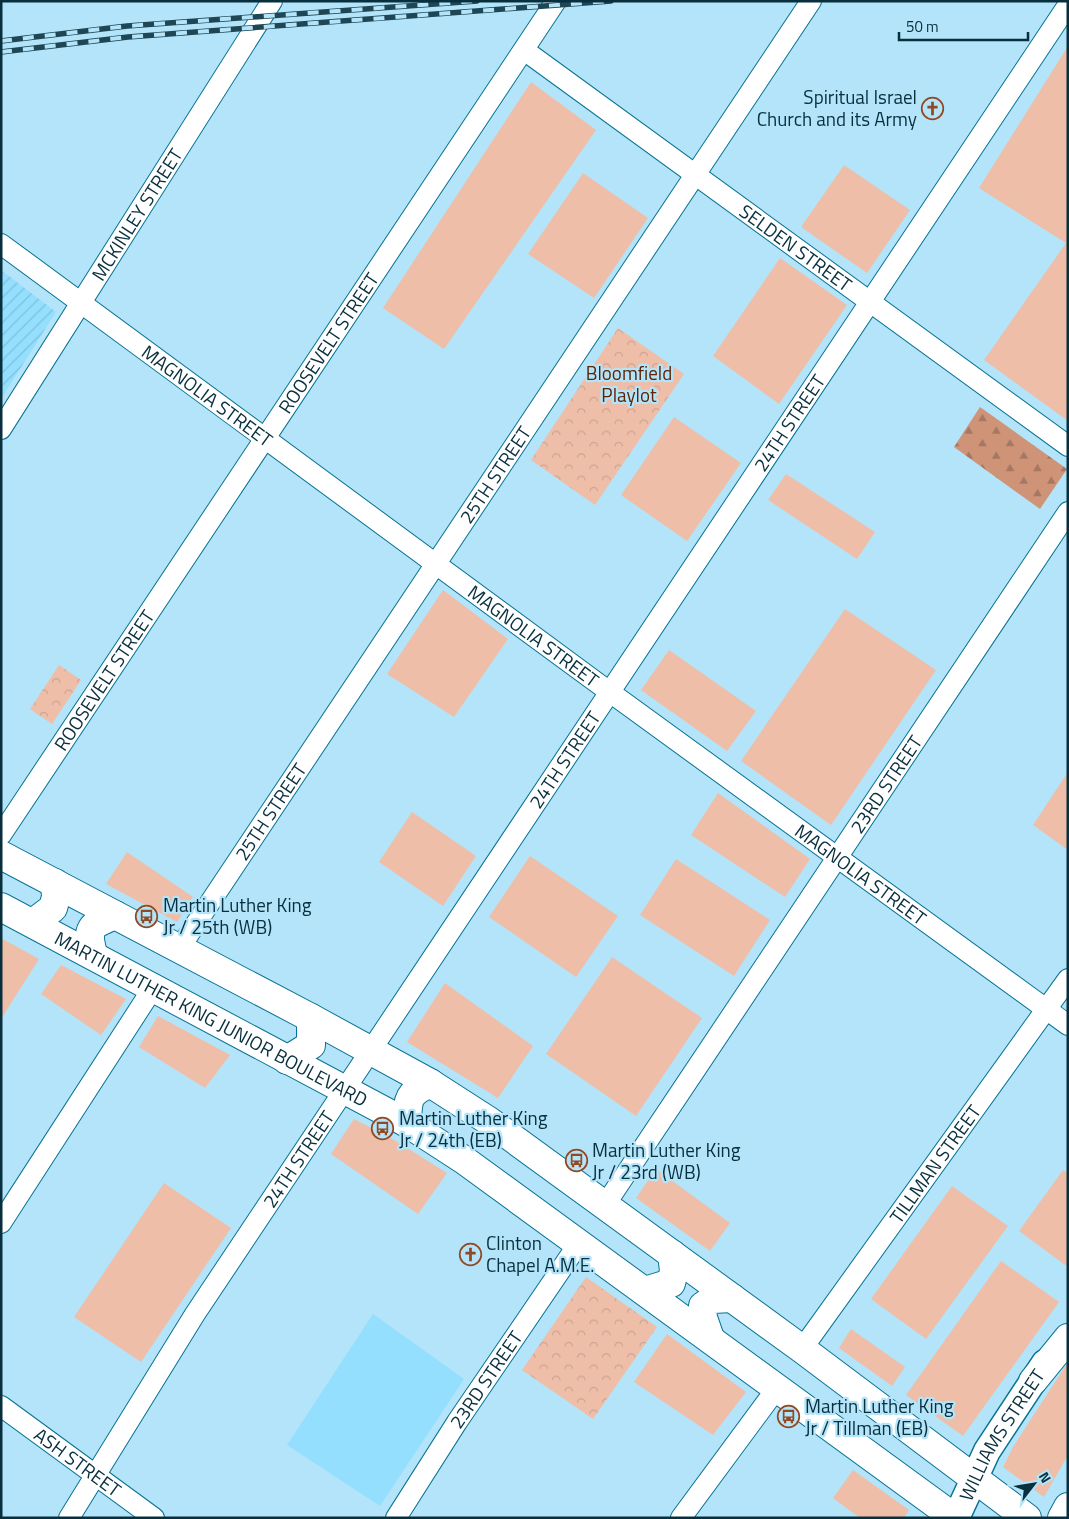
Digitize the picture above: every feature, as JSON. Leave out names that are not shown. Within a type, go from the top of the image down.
[{"type":"main road","points":[[1,855],[311,1018],[430,1083],[490,1121],[802,1349],[1027,1518]]},
{"type":"main road","points":[[33,923],[53,908],[56,897],[54,883]]},
{"type":"main road","name":"MARTIN LUTHER KING JUNIOR BOULEVARD","points":[[1,907],[93,954],[153,988],[407,1123],[464,1160],[955,1518]]},
{"type":"main road","points":[[93,954],[89,938],[90,930],[96,923],[114,915]]},
{"type":"main road","points":[[287,1060],[311,1045],[311,1018]]},
{"type":"main road","points":[[407,1123],[410,1096],[416,1090],[430,1083]]},
{"type":"main road","points":[[644,1291],[671,1282],[674,1271],[672,1254]]},
{"type":"main road","points":[[710,1338],[702,1315],[703,1306],[713,1299],[732,1298]]},
{"type":"main road","points":[[1033,1381],[1068,1338]]},
{"type":"main road","points":[[895,1474],[913,1471],[922,1466],[924,1456],[920,1438]]},
{"type":"main road","points":[[1062,1518],[1068,1507]]},
{"type":"street","name":"MCKINLEY STREET","points":[[1,429],[272,1]]},
{"type":"street","name":"ROOSEVELT STREET","points":[[1,835],[556,1]]},
{"type":"street","name":"25TH STREET","points":[[179,949],[811,1]]},
{"type":"street","name":"24TH STREET","points":[[69,1518],[195,1314],[1068,5]]},
{"type":"street","name":"SELDEN STREET","points":[[524,50],[1068,446]]},
{"type":"street","name":"MAGNOLIA STREET","points":[[1,244],[610,692],[1068,1025]]},
{"type":"street","name":"23RD STREET","points":[[605,1205],[1068,512]]},
{"type":"street","name":"TILLMAN STREET","points":[[802,1349],[1068,979]]},
{"type":"street","points":[[1,1223],[153,988]]},
{"type":"street","name":"23RD STREET","points":[[396,1518],[467,1407],[579,1243]]},
{"type":"street","name":"WILLIAMS STREET","points":[[955,1518],[984,1486],[987,1452],[1068,1329]]},
{"type":"street","points":[[681,1518],[777,1388]]},
{"type":"street","name":"ASH STREET","points":[[1,1406],[154,1518]]},
{"type":"shaded area","points":[[1,270],[56,312],[1,399]]},
{"type":"shaded area","points":[[373,1314],[464,1379],[380,1506],[287,1445]]},
{"type":"green space","points":[[1068,46],[1068,421],[984,360],[1066,243],[979,188]]},
{"type":"green space","points":[[531,82],[596,130],[444,349],[383,308]]},
{"type":"green space","points":[[844,165],[910,210],[867,273],[801,227]]},
{"type":"green space","points":[[583,173],[648,218],[594,298],[528,254]]},
{"type":"green space","points":[[780,258],[847,305],[779,404],[713,356]]},
{"type":"green space","name":"Bloomfield Playlot","points":[[618,328],[684,374],[595,505],[531,460]]},
{"type":"green space","points":[[980,407],[1067,469],[1040,509],[954,447]]},
{"type":"green space","points":[[674,417],[741,463],[687,541],[621,495]]},
{"type":"green space","points":[[786,474],[875,532],[857,559],[768,500]]},
{"type":"green space","points":[[443,590],[508,639],[454,717],[387,674]]},
{"type":"green space","points":[[845,609],[936,670],[831,825],[741,761]]},
{"type":"green space","points":[[669,650],[756,711],[727,751],[641,690]]},
{"type":"green space","points":[[59,665],[81,680],[52,724],[30,709]]},
{"type":"green space","points":[[1068,772],[1068,850],[1033,825]]},
{"type":"green space","points":[[718,793],[810,859],[785,897],[691,835]]},
{"type":"green space","points":[[412,812],[476,856],[443,906],[379,862]]},
{"type":"green space","points":[[127,852],[193,897],[177,922],[106,884]]},
{"type":"green space","points":[[530,856],[618,916],[576,977],[489,917]]},
{"type":"green space","points":[[676,859],[770,920],[734,976],[640,915]]},
{"type":"green space","points":[[1,938],[39,959],[1,1019]]},
{"type":"green space","points":[[612,957],[702,1018],[636,1116],[546,1054]]},
{"type":"green space","points":[[61,965],[126,999],[101,1035],[41,994]]},
{"type":"green space","points":[[445,983],[533,1046],[498,1098],[407,1042]]},
{"type":"green space","points":[[158,1016],[230,1055],[205,1088],[139,1047]]},
{"type":"green space","points":[[354,1119],[396,1141],[447,1173],[418,1214],[331,1154]]},
{"type":"green space","points":[[656,1169],[730,1223],[710,1251],[636,1198]]},
{"type":"green space","points":[[1063,1170],[1068,1173],[1068,1267],[1019,1231]]},
{"type":"green space","points":[[164,1183],[231,1228],[141,1362],[74,1317]]},
{"type":"green space","points":[[952,1186],[1008,1226],[926,1339],[871,1299]]},
{"type":"green space","points":[[1001,1261],[1059,1302],[963,1436],[906,1395]]},
{"type":"green space","points":[[586,1277],[657,1327],[593,1419],[522,1370]]},
{"type":"green space","points":[[851,1329],[905,1367],[892,1386],[839,1348]]},
{"type":"green space","points":[[667,1334],[746,1392],[713,1435],[634,1382]]},
{"type":"green space","points":[[1068,1362],[1068,1455],[1044,1497],[1003,1467],[1013,1447]]},
{"type":"green space","points":[[853,1470],[909,1510],[904,1518],[860,1518],[833,1498]]},
{"type":"railway","points":[[1,41],[127,26],[477,1]]},
{"type":"railway","points":[[1,52],[128,37],[611,1]]},
{"type":"place","name":"Spiritual Israel Church and its Army","points":[[933,108]]},
{"type":"place","name":"Martin Luther King Jr / 25th (WB)","points":[[147,916]]},
{"type":"place","name":"Martin Luther King Jr / 24th (EB)","points":[[383,1129]]},
{"type":"place","name":"Martin Luther King Jr / 23rd (WB)","points":[[576,1161]]},
{"type":"place","name":"Clinton Chapel A.M.E.","points":[[470,1254]]},
{"type":"place","name":"Martin Luther King Jr / Tillman (EB)","points":[[789,1417]]}]
